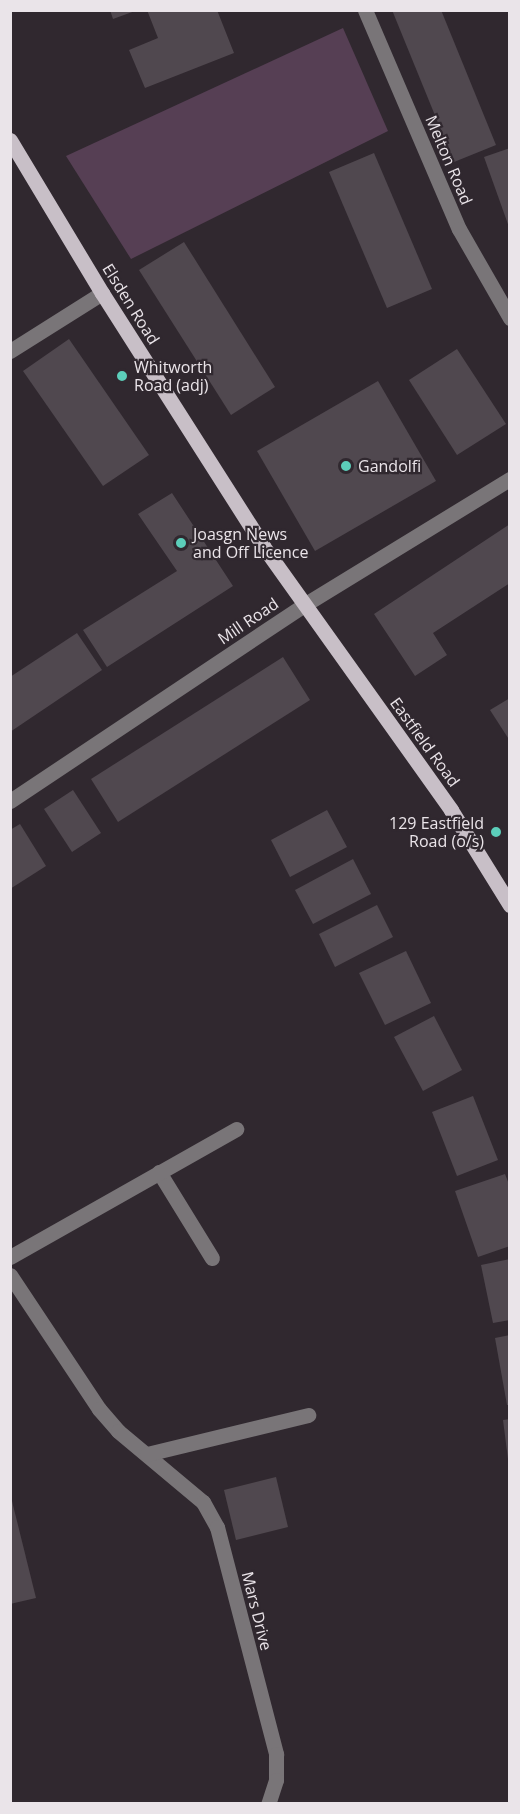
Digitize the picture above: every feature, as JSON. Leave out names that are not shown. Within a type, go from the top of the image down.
[{"type":"main road","name":"Elsden Road","points":[[10,140],[102,293],[263,546],[304,605]]},
{"type":"main road","name":"Eastfield Road","points":[[304,605],[451,810],[510,905]]},
{"type":"street","name":"Melton Road","points":[[365,10],[459,229],[510,318]]},
{"type":"street","points":[[10,351],[102,293]]},
{"type":"street","name":"Mill Road","points":[[10,801],[304,605],[510,479]]},
{"type":"street","points":[[10,1257],[236,1129]]},
{"type":"street","points":[[159,1173],[212,1258]]},
{"type":"street","name":"Mars Drive","points":[[10,1275],[99,1409],[118,1431],[203,1502],[217,1527],[276,1754],[276,1780],[268,1803]]},
{"type":"street","points":[[147,1454],[308,1415]]},
{"type":"shaded area","points":[[343,28],[388,131],[131,259],[66,156]]},
{"type":"building","points":[[110,10],[135,10],[135,11],[113,19]]},
{"type":"building","points":[[147,10],[217,10],[234,53],[145,88],[129,50],[158,38]]},
{"type":"building","points":[[392,10],[441,10],[496,145],[454,162]]},
{"type":"building","points":[[510,148],[510,227],[509,227],[484,157]]},
{"type":"building","points":[[374,153],[432,289],[387,308],[329,172]]},
{"type":"building","points":[[184,242],[275,387],[231,415],[139,270]]},
{"type":"building","points":[[69,339],[149,455],[103,486],[23,371]]},
{"type":"building","points":[[457,349],[506,424],[457,455],[409,380]]},
{"type":"building","name":"Gandolfi","points":[[378,381],[436,481],[315,551],[257,451]]},
{"type":"building","points":[[172,493],[233,586],[107,667],[83,630],[177,571],[138,514]]},
{"type":"building","points":[[510,524],[510,583],[433,633],[447,655],[415,676],[374,614]]},
{"type":"building","points":[[77,633],[102,670],[10,732],[10,677]]},
{"type":"building","points":[[283,657],[310,700],[118,822],[91,779]]},
{"type":"building","points":[[510,698],[510,741],[490,710]]},
{"type":"building","points":[[73,790],[101,833],[72,852],[44,809]]},
{"type":"building","points":[[327,810],[347,847],[290,877],[271,840]]},
{"type":"building","points":[[20,824],[46,866],[10,889],[10,830]]},
{"type":"building","points":[[353,859],[371,894],[313,924],[295,890]]},
{"type":"building","points":[[377,905],[393,937],[335,967],[319,934]]},
{"type":"building","points":[[406,951],[431,1003],[385,1025],[359,973]]},
{"type":"building","points":[[434,1016],[462,1070],[423,1091],[394,1037]]},
{"type":"building","points":[[473,1096],[498,1160],[457,1176],[432,1112]]},
{"type":"building","points":[[505,1174],[510,1187],[510,1246],[478,1257],[455,1191]]},
{"type":"building","points":[[510,1259],[510,1320],[493,1323],[481,1265]]},
{"type":"building","points":[[510,1335],[510,1405],[507,1405],[495,1338]]},
{"type":"building","points":[[510,1419],[510,1459],[508,1459],[503,1420]]},
{"type":"building","points":[[276,1477],[288,1527],[236,1540],[224,1490]]},
{"type":"building","points":[[10,1493],[36,1598],[10,1604]]},
{"type":"place","name":"Whitworth Road (adj)","points":[[122,376]]},
{"type":"place","name":"Gandolfi","points":[[346,466]]},
{"type":"place","name":"Joasgn News and Off Licence","points":[[181,543]]},
{"type":"place","name":"129 Eastfield Road (o/s)","points":[[496,832]]}]
